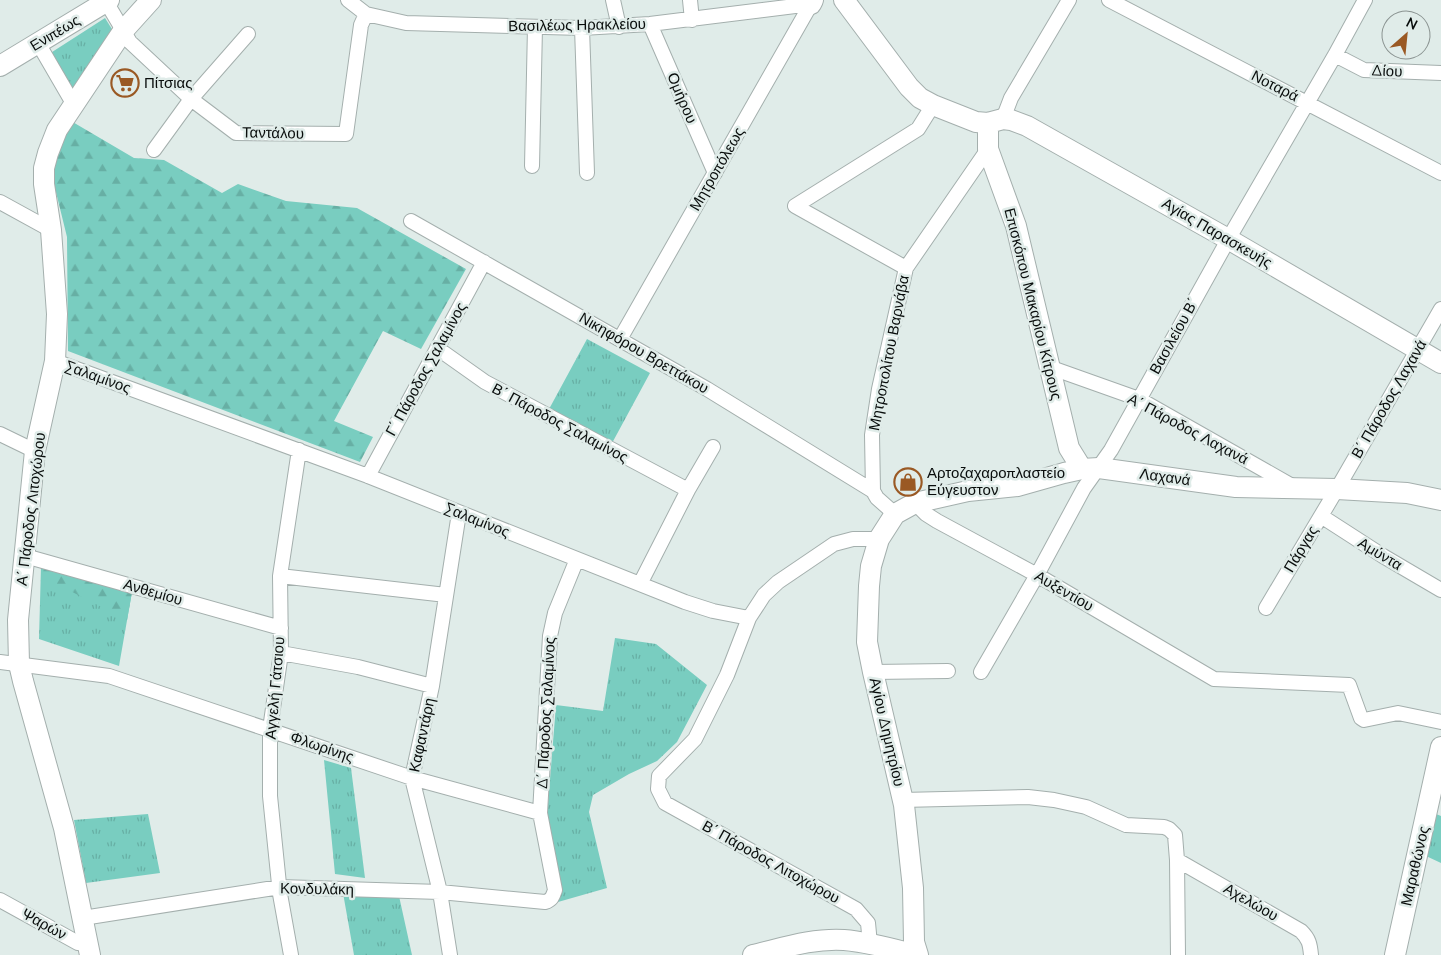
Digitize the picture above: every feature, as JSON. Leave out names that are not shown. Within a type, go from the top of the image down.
[{"type":"street","name":"Α΄ Πάροδος Λιτοχώρου","points":[[89,950],[64,828],[9,663],[18,620],[35,451],[55,361],[58,314],[51,230],[44,184],[44,168],[57,130],[123,31],[151,0]]},
{"type":"street","name":"Βασιλέως Ηρακλείου","points":[[348,0],[366,14],[406,23],[582,28],[619,27],[692,20],[812,2]]},
{"type":"street","points":[[613,0],[619,27]]},
{"type":"street","points":[[690,0],[692,20]]},
{"type":"street","points":[[844,0],[909,88],[920,98],[933,105],[976,122],[996,121],[1069,0]]},
{"type":"street","name":"Νοταρά","points":[[1109,0],[1441,173]]},
{"type":"street","name":"Βασιλείου Β΄","points":[[981,672],[1037,575],[1084,488],[1091,469],[1111,450],[1228,239],[1336,55],[1365,0]]},
{"type":"street","name":"Ταντάλου","points":[[107,1],[130,42],[191,100],[236,133],[346,134],[361,25],[366,14]]},
{"type":"street","name":"Ενιπέως","points":[[0,66],[107,1]]},
{"type":"street","name":"Μητροπόλεως","points":[[620,339],[812,2]]},
{"type":"street","name":"Ομήρου","points":[[650,24],[715,173]]},
{"type":"street","points":[[532,166],[536,27]]},
{"type":"street","points":[[582,28],[587,173]]},
{"type":"street","points":[[154,150],[191,100],[248,34]]},
{"type":"street","points":[[38,43],[74,105]]},
{"type":"street","name":"Δίου","points":[[1336,55],[1364,70],[1441,73]]},
{"type":"street","points":[[906,268],[795,206],[918,129],[933,105]]},
{"type":"street","name":"Αγίας Παρασκευής","points":[[996,121],[1011,120],[1027,126],[1228,239],[1441,363]]},
{"type":"street","name":"Επισκόπου Μακαρίου Κίτρους","points":[[996,121],[988,149],[1016,226],[1069,448],[1091,469]]},
{"type":"street","name":"Μητροπολίτου Βαρνάβα","points":[[873,491],[872,434],[879,389],[906,268],[988,149]]},
{"type":"street","points":[[0,202],[51,230]]},
{"type":"street","name":"Νικηφόρου Βρεττάκου","points":[[411,221],[708,389],[873,491]]},
{"type":"street","name":"Γ΄ Πάροδος Σαλαμίνος","points":[[368,476],[484,262]]},
{"type":"street","name":"Β΄ Πάροδος Λαχανά","points":[[1337,489],[1441,309]]},
{"type":"street","name":"Β΄ Πάροδος Σαλαμίνος","points":[[438,348],[485,382],[688,490]]},
{"type":"street","name":"Σαλαμίνος","points":[[55,361],[368,476],[685,602],[713,611],[749,618]]},
{"type":"street","name":"Α΄ Πάροδος Λαχανά","points":[[1049,367],[1139,400],[1296,488]]},
{"type":"street","points":[[0,434],[35,451]]},
{"type":"street","points":[[640,584],[688,490],[713,447]]},
{"type":"street","name":"Αγγελή Γάτσιου","points":[[291,955],[280,887],[270,796],[270,729],[281,652],[280,576],[299,450]]},
{"type":"street","name":"Λαχανά","points":[[896,514],[915,503],[968,491],[1018,486],[1091,469],[1236,487],[1337,489],[1407,493],[1441,500]]},
{"type":"street","name":"Πάργας","points":[[1266,608],[1337,489]]},
{"type":"street","points":[[873,491],[877,498],[896,514]]},
{"type":"street","name":"Αυξεντίου","points":[[915,503],[937,522],[1037,575],[1214,679],[1350,685],[1361,718],[1364,720],[1398,714],[1441,722]]},
{"type":"street","name":"Καφαντάρη","points":[[450,955],[440,892],[412,778],[432,686],[459,513]]},
{"type":"street","name":"Αγίου Δημητρίου","points":[[896,514],[879,539],[871,566],[868,586],[867,642],[902,800],[913,888],[914,942],[917,955]]},
{"type":"street","name":"Αμύντα","points":[[1321,516],[1383,556],[1441,590]]},
{"type":"street","points":[[749,618],[764,595],[778,582],[834,544],[853,539],[879,539]]},
{"type":"street","name":"Ανθεμίου","points":[[25,556],[281,628]]},
{"type":"street","name":"Δ΄ Πάροδος Σαλαμίνος","points":[[540,813],[550,636],[555,614],[577,559]]},
{"type":"street","points":[[280,576],[446,595]]},
{"type":"street","name":"Β΄ Πάροδος Λιτοχώρου","points":[[749,618],[727,675],[695,738],[660,776],[658,790],[664,803],[856,909],[868,923],[870,944]]},
{"type":"street","points":[[281,652],[358,667],[432,686]]},
{"type":"street","name":"Φλωρίνης","points":[[9,663],[108,676],[412,778],[540,813]]},
{"type":"street","points":[[873,672],[948,672]]},
{"type":"street","name":"Μαραθώνος","points":[[1395,955],[1435,804],[1441,749]]},
{"type":"street","points":[[902,800],[1028,797],[1086,807],[1126,825],[1170,829],[1175,835],[1177,860],[1178,955]]},
{"type":"street","name":"Κονδυλάκη","points":[[83,918],[280,887],[440,892],[545,902],[552,898],[555,890],[540,813]]},
{"type":"street","name":"Αχελώου","points":[[1177,860],[1301,931],[1307,937],[1310,944],[1311,955]]},
{"type":"street","name":"Ψαρών","points":[[0,900],[89,950]]},
{"type":"street","points":[[753,955],[803,943],[844,940],[917,955]]},
{"type":"green space","points":[[105,18],[115,34],[73,96],[49,54]]},
{"type":"green space","points":[[71,121],[134,158],[164,160],[222,193],[238,184],[286,201],[357,208],[466,269],[421,349],[383,331],[334,421],[373,437],[360,462],[68,351],[67,237],[53,180],[53,159]]},
{"type":"green space","points":[[587,339],[650,373],[611,445],[548,411]]},
{"type":"green space","points":[[41,566],[132,592],[119,666],[39,639]]},
{"type":"green space","points":[[41,566],[132,592],[127,620],[41,576]]},
{"type":"green space","points":[[615,638],[656,644],[707,685],[677,742],[657,761],[629,774],[593,795],[589,812],[607,888],[558,902],[546,829],[556,705],[603,711]]},
{"type":"green space","points":[[324,760],[351,768],[365,878],[335,874]]},
{"type":"green space","points":[[148,814],[160,873],[86,883],[74,820]]},
{"type":"green space","points":[[1436,814],[1441,816],[1441,863],[1426,856]]},
{"type":"green space","points":[[343,893],[399,896],[412,955],[354,955]]},
{"type":"place","name":"Πίτσιας","points":[[125,83]]},
{"type":"place","name":"Αρτοζαχαροπλαστείο Εύγευστον","points":[[908,482]]}]
